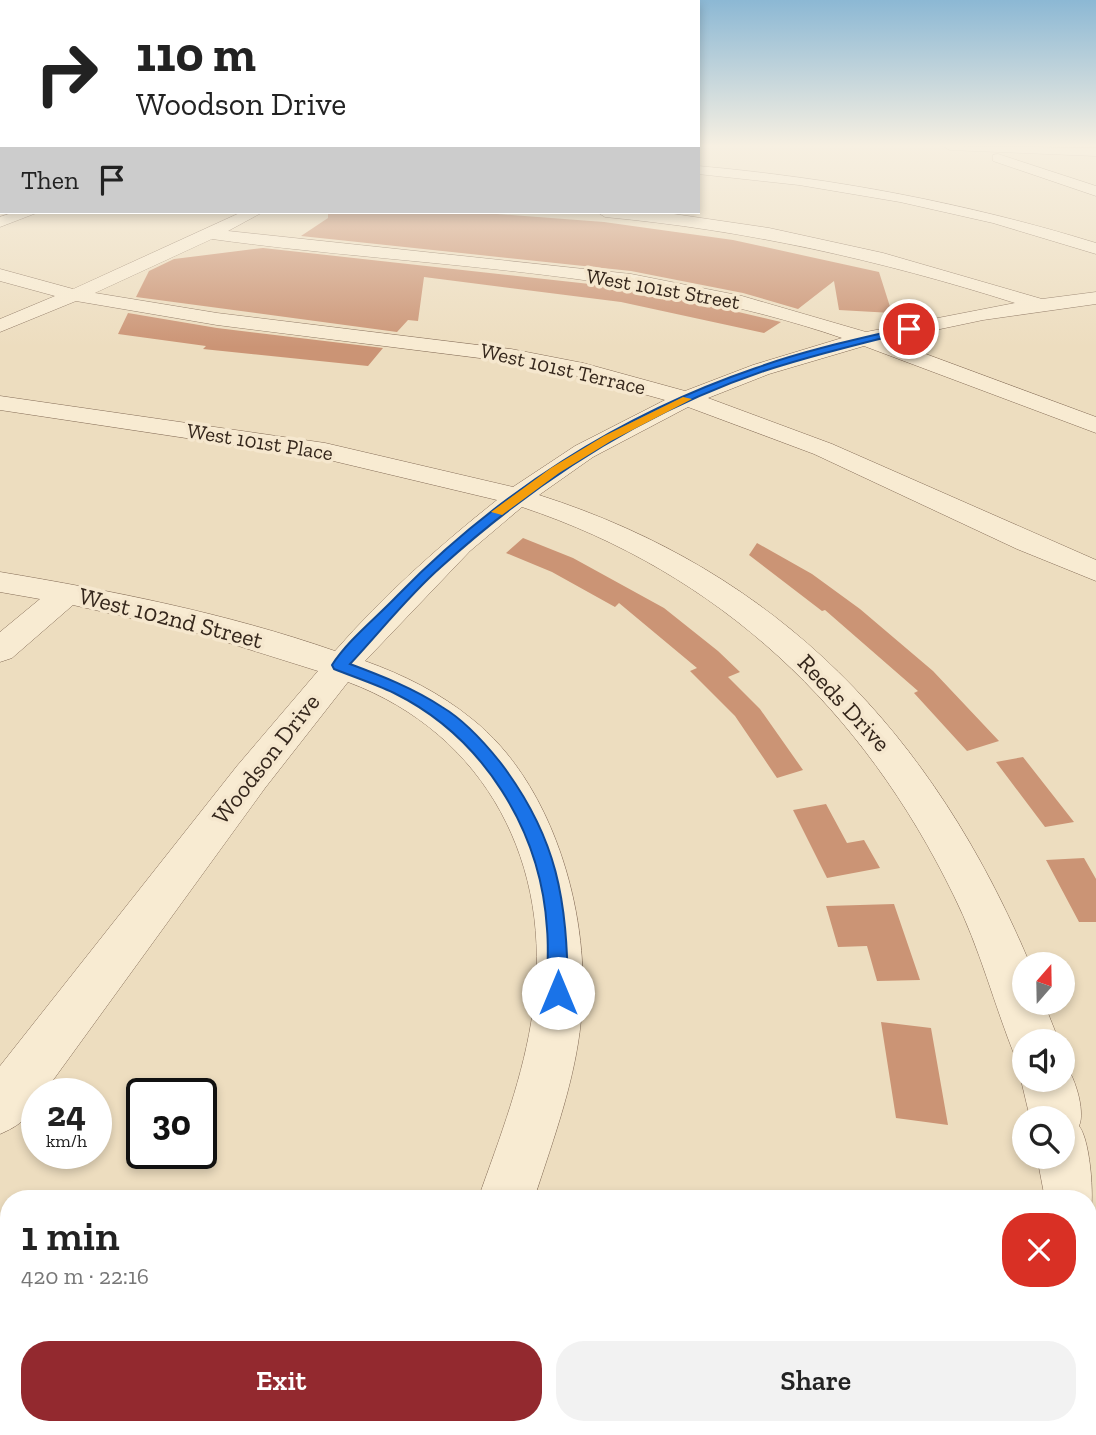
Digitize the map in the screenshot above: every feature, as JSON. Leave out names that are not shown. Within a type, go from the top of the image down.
[{"type":"street","points":[[976,213],[1096,249]]},
{"type":"street","points":[[0,222],[25,214]]},
{"type":"street","points":[[0,326],[76,295],[251,214]]},
{"type":"street","points":[[622,214],[731,227],[817,243],[925,269],[1044,305]]},
{"type":"street","name":"West 101st Street","points":[[211,234],[303,247],[645,282],[753,305],[868,339],[1096,426]]},
{"type":"street","name":"West 101st Terrace","points":[[0,275],[76,295],[199,316],[477,349],[584,370],[686,399],[825,450],[1048,553],[1096,571]]},
{"type":"street","name":"Woodson Drive","points":[[0,1108],[340,665],[434,566],[516,498],[607,438],[686,399],[758,370],[868,339],[1044,305],[1090,309]]},
{"type":"street","name":"West 101st Place","points":[[0,403],[305,447],[433,474],[516,498]]},
{"type":"street","name":"Reeds Drive","points":[[516,498],[614,533],[701,579],[787,641],[836,687],[879,736],[933,810],[975,887],[1014,979],[1030,1029]]},
{"type":"street","points":[[1048,553],[1096,596]]},
{"type":"street","name":"West 102nd Street","points":[[0,582],[175,614],[340,665],[420,699],[460,729],[480,749],[513,792],[536,835],[550,884],[557,928],[558,993],[550,1056],[509,1190]]},
{"type":"street","points":[[0,650],[67,593]]},
{"type":"street","points":[[1067,1169],[1071,1190]]},
{"type":"building","points":[[328,214],[498,214],[604,222],[733,240],[879,272],[892,313],[839,310],[834,281],[798,309],[743,293],[631,271],[301,236],[328,218]]},
{"type":"building","points":[[263,248],[608,286],[687,300],[781,322],[764,333],[621,302],[424,277],[418,321],[408,320],[397,332],[136,297],[149,271],[174,259]]},
{"type":"building","points":[[128,313],[217,328],[383,348],[368,366],[203,349],[206,346],[118,334]]},
{"type":"building","points":[[523,538],[573,558],[664,608],[718,651],[740,672],[728,677],[760,709],[803,770],[777,778],[735,716],[690,671],[697,668],[619,603],[615,607],[552,572],[506,553]]},
{"type":"building","points":[[757,543],[812,574],[860,609],[933,671],[999,741],[967,751],[914,693],[918,691],[825,610],[822,611],[749,555]]},
{"type":"building","points":[[1023,757],[1074,822],[1045,827],[996,762]]},
{"type":"building","points":[[826,804],[847,843],[864,840],[880,868],[827,878],[793,810]]},
{"type":"building","points":[[1084,858],[1096,879],[1096,922],[1079,922],[1046,860]]},
{"type":"building","points":[[894,904],[920,980],[877,981],[867,946],[838,947],[826,906]]},
{"type":"building","points":[[881,1022],[931,1028],[948,1125],[896,1118]]},
{"type":"slow traffic","points":[[498,512],[555,470],[607,438],[686,399]]},
{"type":"route","points":[[558,993],[557,928],[550,884],[536,835],[513,792],[480,749],[439,712],[399,689],[340,665],[387,612],[434,566],[489,519],[555,470],[607,438],[653,413],[758,370],[851,342],[909,329]]}]
